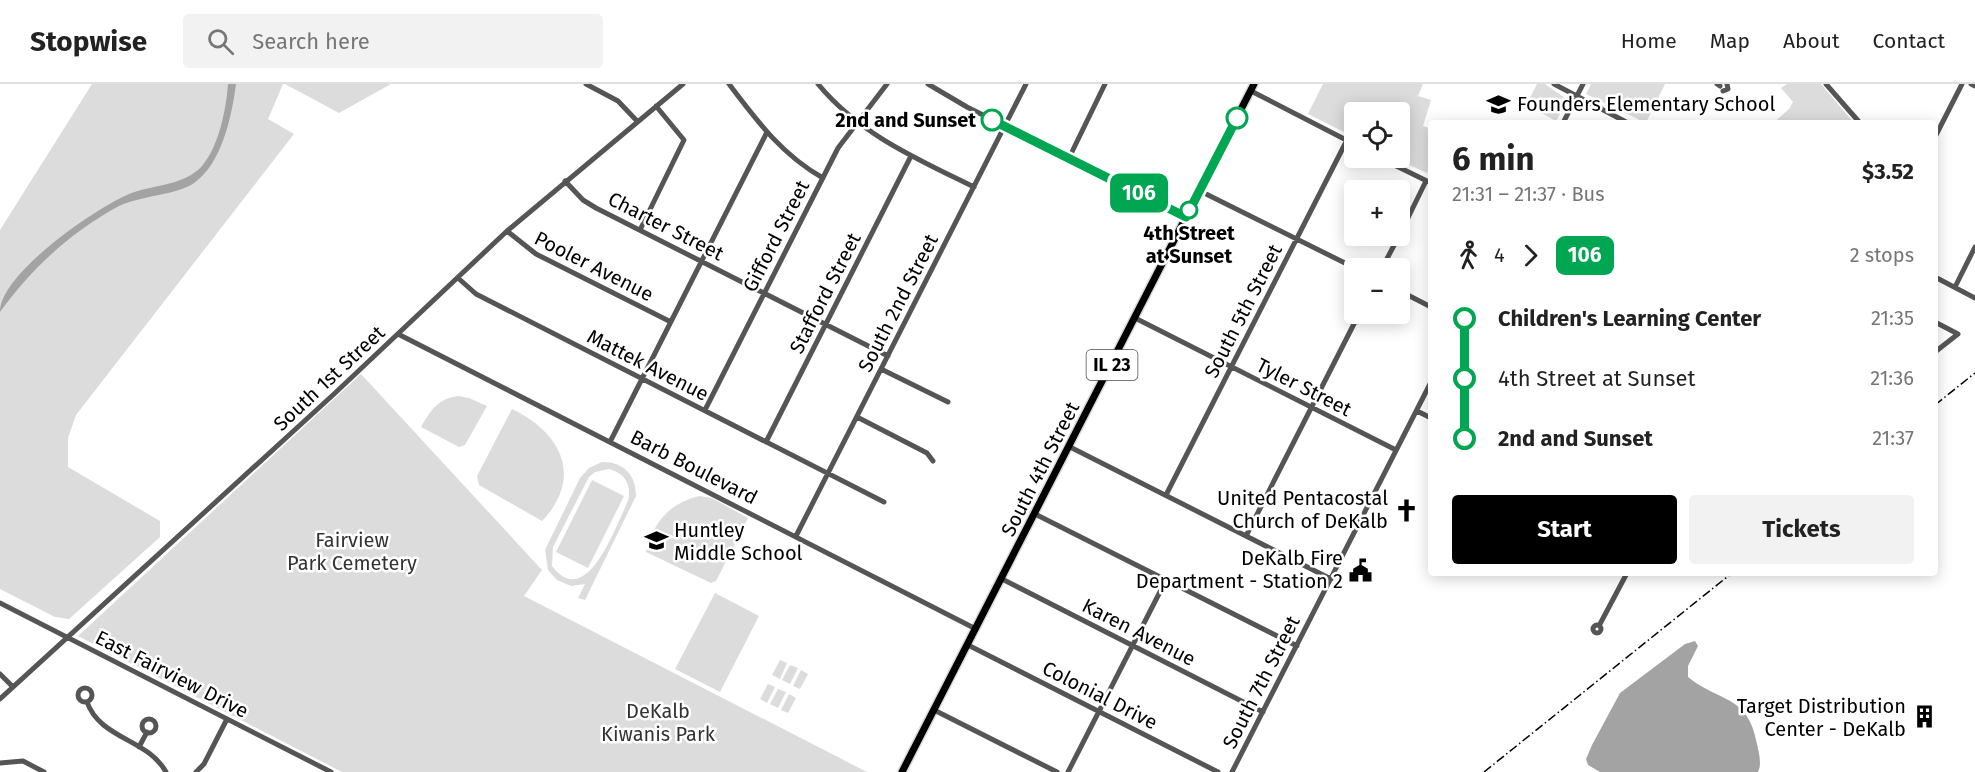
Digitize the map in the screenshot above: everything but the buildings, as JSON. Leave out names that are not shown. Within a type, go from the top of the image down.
[{"type":"main road","name":"South 4th Street","points":[[902,772],[1252,87]]},
{"type":"street","points":[[586,84],[618,101],[637,121]]},
{"type":"street","name":"South 1st Street","points":[[0,699],[507,231],[683,84]]},
{"type":"street","points":[[729,84],[787,155],[823,178]]},
{"type":"street","points":[[818,84],[856,121],[878,138],[974,187]]},
{"type":"street","name":"Gifford Street","points":[[705,410],[823,178],[856,121],[887,84]]},
{"type":"street","points":[[928,84],[1005,126],[1186,217]]},
{"type":"street","name":"South 2nd Street","points":[[796,536],[1026,84]]},
{"type":"street","points":[[1069,158],[1105,84]]},
{"type":"street","points":[[1554,84],[1622,120]]},
{"type":"street","points":[[1564,120],[1582,84]]},
{"type":"street","points":[[1826,84],[1857,120]]},
{"type":"street","points":[[1938,131],[1962,84]]},
{"type":"street","points":[[1971,84],[1975,86]]},
{"type":"street","points":[[1252,87],[1344,138]]},
{"type":"street","points":[[640,230],[684,140],[657,106]]},
{"type":"street","points":[[610,442],[767,132]]},
{"type":"street","name":"South 5th Street","points":[[1166,495],[1344,146]]},
{"type":"street","name":"Stafford Street","points":[[766,442],[911,156]]},
{"type":"street","points":[[1400,168],[1428,182]]},
{"type":"street","name":"Charter Street","points":[[565,181],[583,200],[888,356]]},
{"type":"street","points":[[1410,216],[1428,184]]},
{"type":"street","points":[[1200,190],[1344,263]]},
{"type":"street","name":"Pooler Avenue","points":[[507,231],[524,248],[671,322]]},
{"type":"street","points":[[1955,287],[1975,248]]},
{"type":"street","name":"Mattek Avenue","points":[[458,278],[476,294],[884,502]]},
{"type":"street","points":[[1938,278],[1975,298]]},
{"type":"street","points":[[1410,296],[1428,305]]},
{"type":"street","name":"Tyler Street","points":[[1135,318],[1396,450]]},
{"type":"street","points":[[1246,536],[1354,324]]},
{"type":"street","points":[[1938,324],[1958,334],[1938,350]]},
{"type":"street","name":"Barb Boulevard","points":[[398,334],[976,629]]},
{"type":"street","points":[[881,369],[948,402]]},
{"type":"street","name":"South 7th Street","points":[[1232,772],[1428,388]]},
{"type":"street","points":[[1416,411],[1428,417]]},
{"type":"street","points":[[857,417],[927,453],[933,460]]},
{"type":"street","points":[[1070,447],[1331,579]]},
{"type":"street","points":[[1035,514],[1297,646]]},
{"type":"street","points":[[1600,624],[1625,576]]},
{"type":"street","name":"Karen Avenue","points":[[1002,579],[1263,712]]},
{"type":"street","points":[[1068,772],[1166,580]]},
{"type":"street","name":"East Fairview Drive","points":[[0,604],[331,772]]},
{"type":"street","name":"Colonial Drive","points":[[968,645],[1218,772]]},
{"type":"street","points":[[0,674],[13,687]]},
{"type":"street","points":[[87,702],[90,712],[108,729],[158,759],[166,772]]},
{"type":"street","points":[[934,710],[1057,772]]},
{"type":"street","points":[[196,772],[204,764],[227,719]]},
{"type":"street","points":[[139,747],[147,732]]},
{"type":"street","points":[[0,763],[23,761],[44,772]]},
{"type":"green space","points":[[92,84],[283,84],[268,119],[294,134],[76,415],[68,438],[68,467],[160,521],[160,537],[69,619],[55,617],[0,589],[0,230]]},
{"type":"green space","points":[[285,84],[391,84],[339,113]]},
{"type":"green space","points":[[1323,84],[1423,84],[1418,96],[1431,100],[1423,126],[1428,128],[1427,173],[1410,165],[1410,102],[1344,102],[1344,132],[1308,114]]},
{"type":"green space","points":[[1537,84],[1545,84],[1565,98],[1526,104],[1524,100],[1528,102]]},
{"type":"green space","points":[[1591,84],[1665,84],[1647,120],[1640,120],[1586,94]]},
{"type":"green space","points":[[1787,84],[1821,84],[1851,120],[1776,120],[1793,102],[1781,88]]},
{"type":"green space","points":[[1567,101],[1557,120],[1534,109],[1528,111],[1523,108]]},
{"type":"green space","name":"Fairview Park Cemetery","points":[[361,374],[542,570],[524,596],[867,772],[342,772],[78,636]]},
{"type":"green space","points":[[459,396],[487,406],[465,445],[459,447],[421,427],[440,402]]},
{"type":"green space","points":[[512,409],[543,430],[554,443],[561,457],[564,472],[562,488],[555,504],[542,521],[479,485],[477,476]]},
{"type":"green space","points":[[602,462],[617,464],[631,476],[636,496],[585,600],[578,598],[585,584],[571,586],[557,580],[548,570],[545,550],[580,478],[589,468]],"holes":[[[609,469],[615,471],[626,481],[629,490],[628,501],[616,528],[599,560],[588,572],[577,579],[565,577],[552,566],[553,547],[589,477],[595,472]]]},
{"type":"green space","points":[[592,480],[624,496],[588,568],[556,552]]},
{"type":"green space","points":[[699,496],[712,498],[748,518],[716,581],[711,583],[646,552],[653,532],[664,516],[679,504]]},
{"type":"green space","points":[[715,593],[759,616],[720,692],[675,669]]},
{"type":"green space","points":[[780,660],[787,663],[780,679],[772,675]]},
{"type":"green space","points":[[790,665],[798,668],[790,684],[782,680]]},
{"type":"green space","points":[[801,670],[808,674],[800,689],[793,686]]},
{"type":"green space","points":[[768,684],[775,687],[767,703],[760,699]]},
{"type":"green space","points":[[778,689],[786,692],[778,708],[770,704]]},
{"type":"green space","points":[[789,694],[796,698],[788,713],[781,710]]},
{"type":"shaded area","points":[[228,84],[236,84],[232,110],[219,152],[204,175],[187,187],[127,203],[101,216],[69,239],[39,266],[0,312],[4,297],[15,280],[31,262],[72,229],[127,195],[176,182],[186,178],[202,166],[213,148],[221,127]]},
{"type":"shaded area","points":[[1695,641],[1698,646],[1688,666],[1688,677],[1731,702],[1747,716],[1759,751],[1758,772],[1600,772],[1588,765],[1586,759],[1592,745],[1620,693],[1685,644]]},
{"type":"railway","points":[[1938,403],[1975,373]]},
{"type":"railway","points":[[1484,772],[1728,576]]},
{"type":"bus line","name":"106","points":[[992,120],[1186,217],[1237,118]]},
{"type":"place","name":"Founders Elementary School","points":[[1499,104]]},
{"type":"place","name":"2nd and Sunset","points":[[992,120]]},
{"type":"place","name":"4th Street at Sunset","points":[[1189,210]]},
{"type":"place","name":"United Pentacostal Church of DeKalb","points":[[1406,510]]},
{"type":"place","name":"Huntley Middle School","points":[[656,541]]},
{"type":"place","name":"DeKalb Fire Department - Station 2","points":[[1361,570]]},
{"type":"place","name":"Target Distribution Center - DeKalb","points":[[1924,717]]},
{"type":"park label","name":"DeKalb Kiwanis Park","points":[[658,722]]}]
